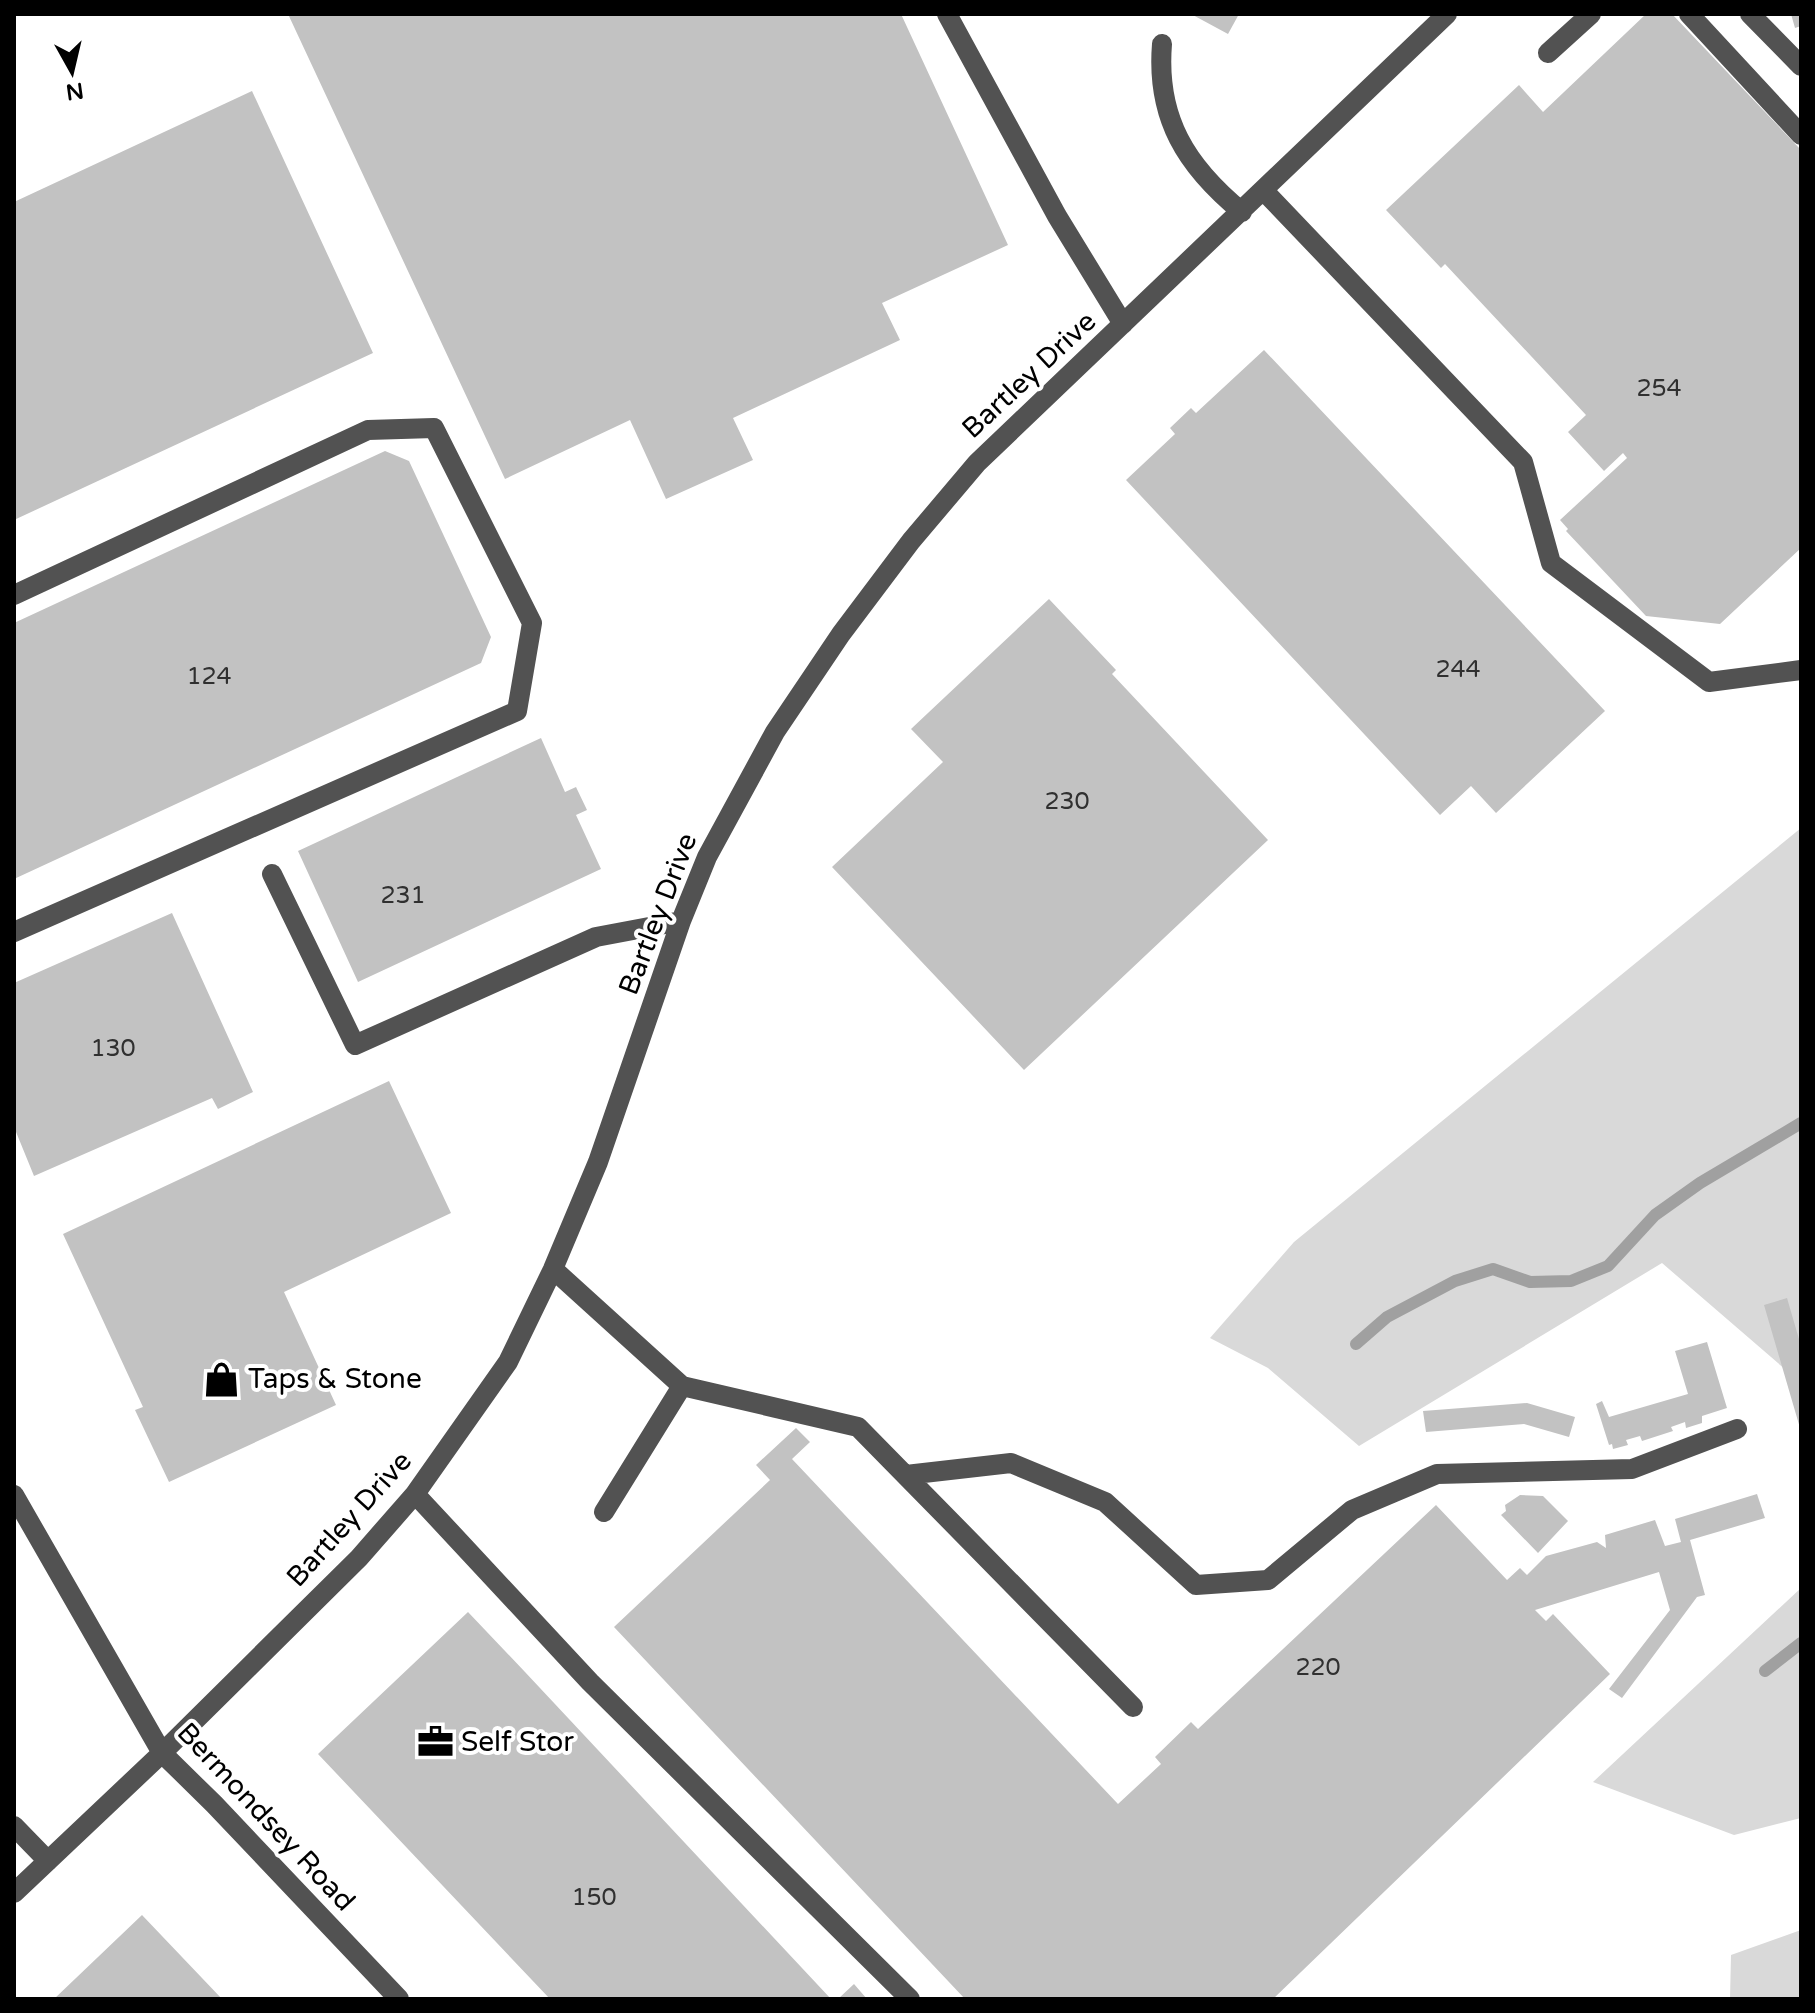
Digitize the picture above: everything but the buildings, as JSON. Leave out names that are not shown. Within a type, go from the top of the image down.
[{"type":"street","points":[[947,14],[1057,216],[1123,324]]},
{"type":"street","name":"Bartley Drive","points":[[14,1893],[162,1753],[359,1558],[415,1494],[508,1362],[553,1269],[598,1162],[681,921],[707,857],[775,732],[841,634],[911,541],[977,463],[1447,14]]},
{"type":"street","points":[[1548,53],[1591,14]]},
{"type":"street","points":[[1689,14],[1801,135]]},
{"type":"street","points":[[1750,14],[1801,66]]},
{"type":"street","points":[[1162,44],[1161,86],[1165,105],[1182,145],[1214,188],[1242,212]]},
{"type":"street","points":[[1264,191],[1523,462],[1551,563],[1709,682],[1801,670]]},
{"type":"street","points":[[14,595],[368,430],[434,428],[532,623],[517,711],[14,932]]},
{"type":"street","points":[[272,874],[355,1045],[596,937],[681,921]]},
{"type":"street","points":[[553,1269],[682,1386],[858,1427],[1133,1707]]},
{"type":"street","points":[[604,1512],[682,1386]]},
{"type":"street","points":[[906,1475],[1011,1463],[1105,1502],[1196,1585],[1268,1580],[1352,1510],[1437,1474],[1632,1469],[1737,1429]]},
{"type":"street","points":[[415,1494],[590,1682],[910,1999]]},
{"type":"street","name":"Bermondsey Road","points":[[14,1495],[162,1753],[399,1999]]},
{"type":"street","points":[[14,1826],[48,1861]]},
{"type":"shaded area","points":[[1801,828],[1801,1383],[1662,1263],[1359,1446],[1268,1368],[1210,1338],[1294,1242]]},
{"type":"shaded area","points":[[1801,1588],[1801,1818],[1734,1835],[1593,1782]]},
{"type":"shaded area","points":[[1801,1930],[1801,1999],[1730,1999],[1731,1955]]},
{"type":"waterway","points":[[1356,1344],[1387,1317],[1455,1281],[1493,1269],[1530,1282],[1571,1281],[1608,1266],[1655,1215],[1700,1183],[1801,1123]]},
{"type":"waterway","points":[[1765,1671],[1801,1643]]},
{"type":"place","name":"Taps & Stone","points":[[222,1379]]},
{"type":"place","name":"Self Stor","points":[[435,1742]]}]
